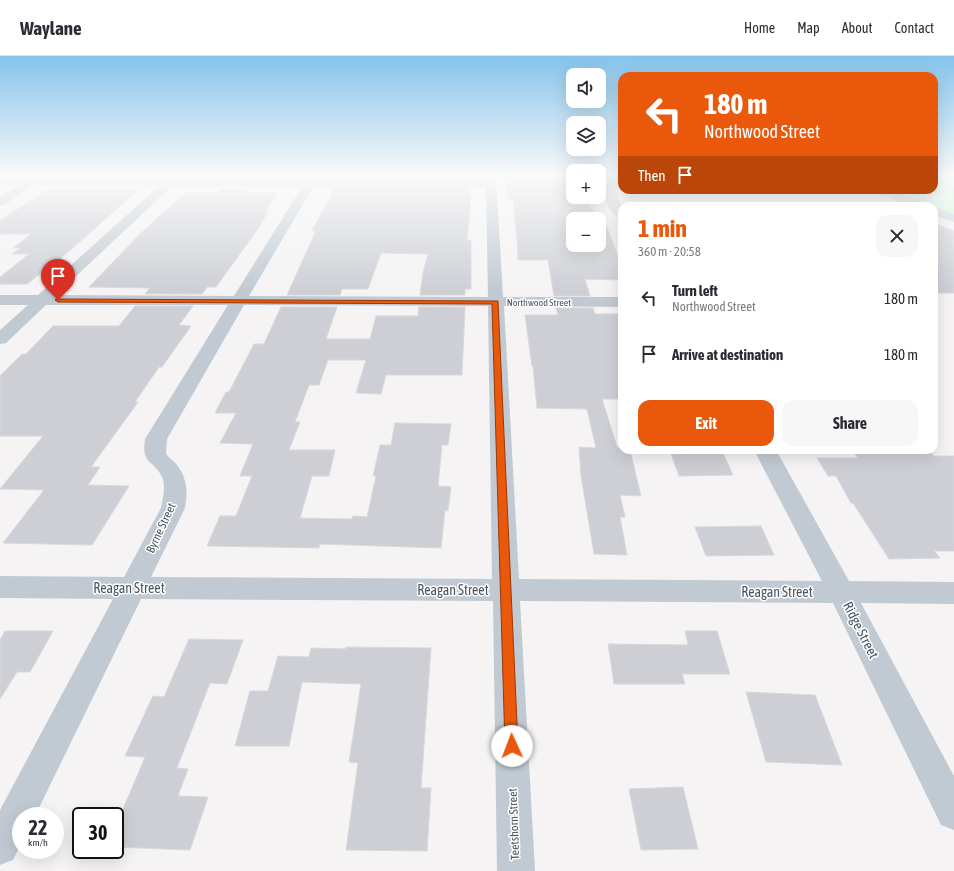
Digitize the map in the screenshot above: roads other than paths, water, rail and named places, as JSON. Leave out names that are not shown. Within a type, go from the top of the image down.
[{"type":"street","points":[[0,339],[134,215]]},
{"type":"street","name":"Byrne Street","points":[[0,848],[173,508],[175,496],[174,477],[155,456],[154,448],[156,439],[290,215]]},
{"type":"street","name":"Teetshorn Street","points":[[492,215],[516,871]]},
{"type":"street","name":"Northwood Street","points":[[0,300],[618,302]]},
{"type":"street","name":"Ridge Street","points":[[767,454],[841,592],[954,812]]},
{"type":"street","name":"Reagan Street","points":[[0,587],[954,593]]}]
